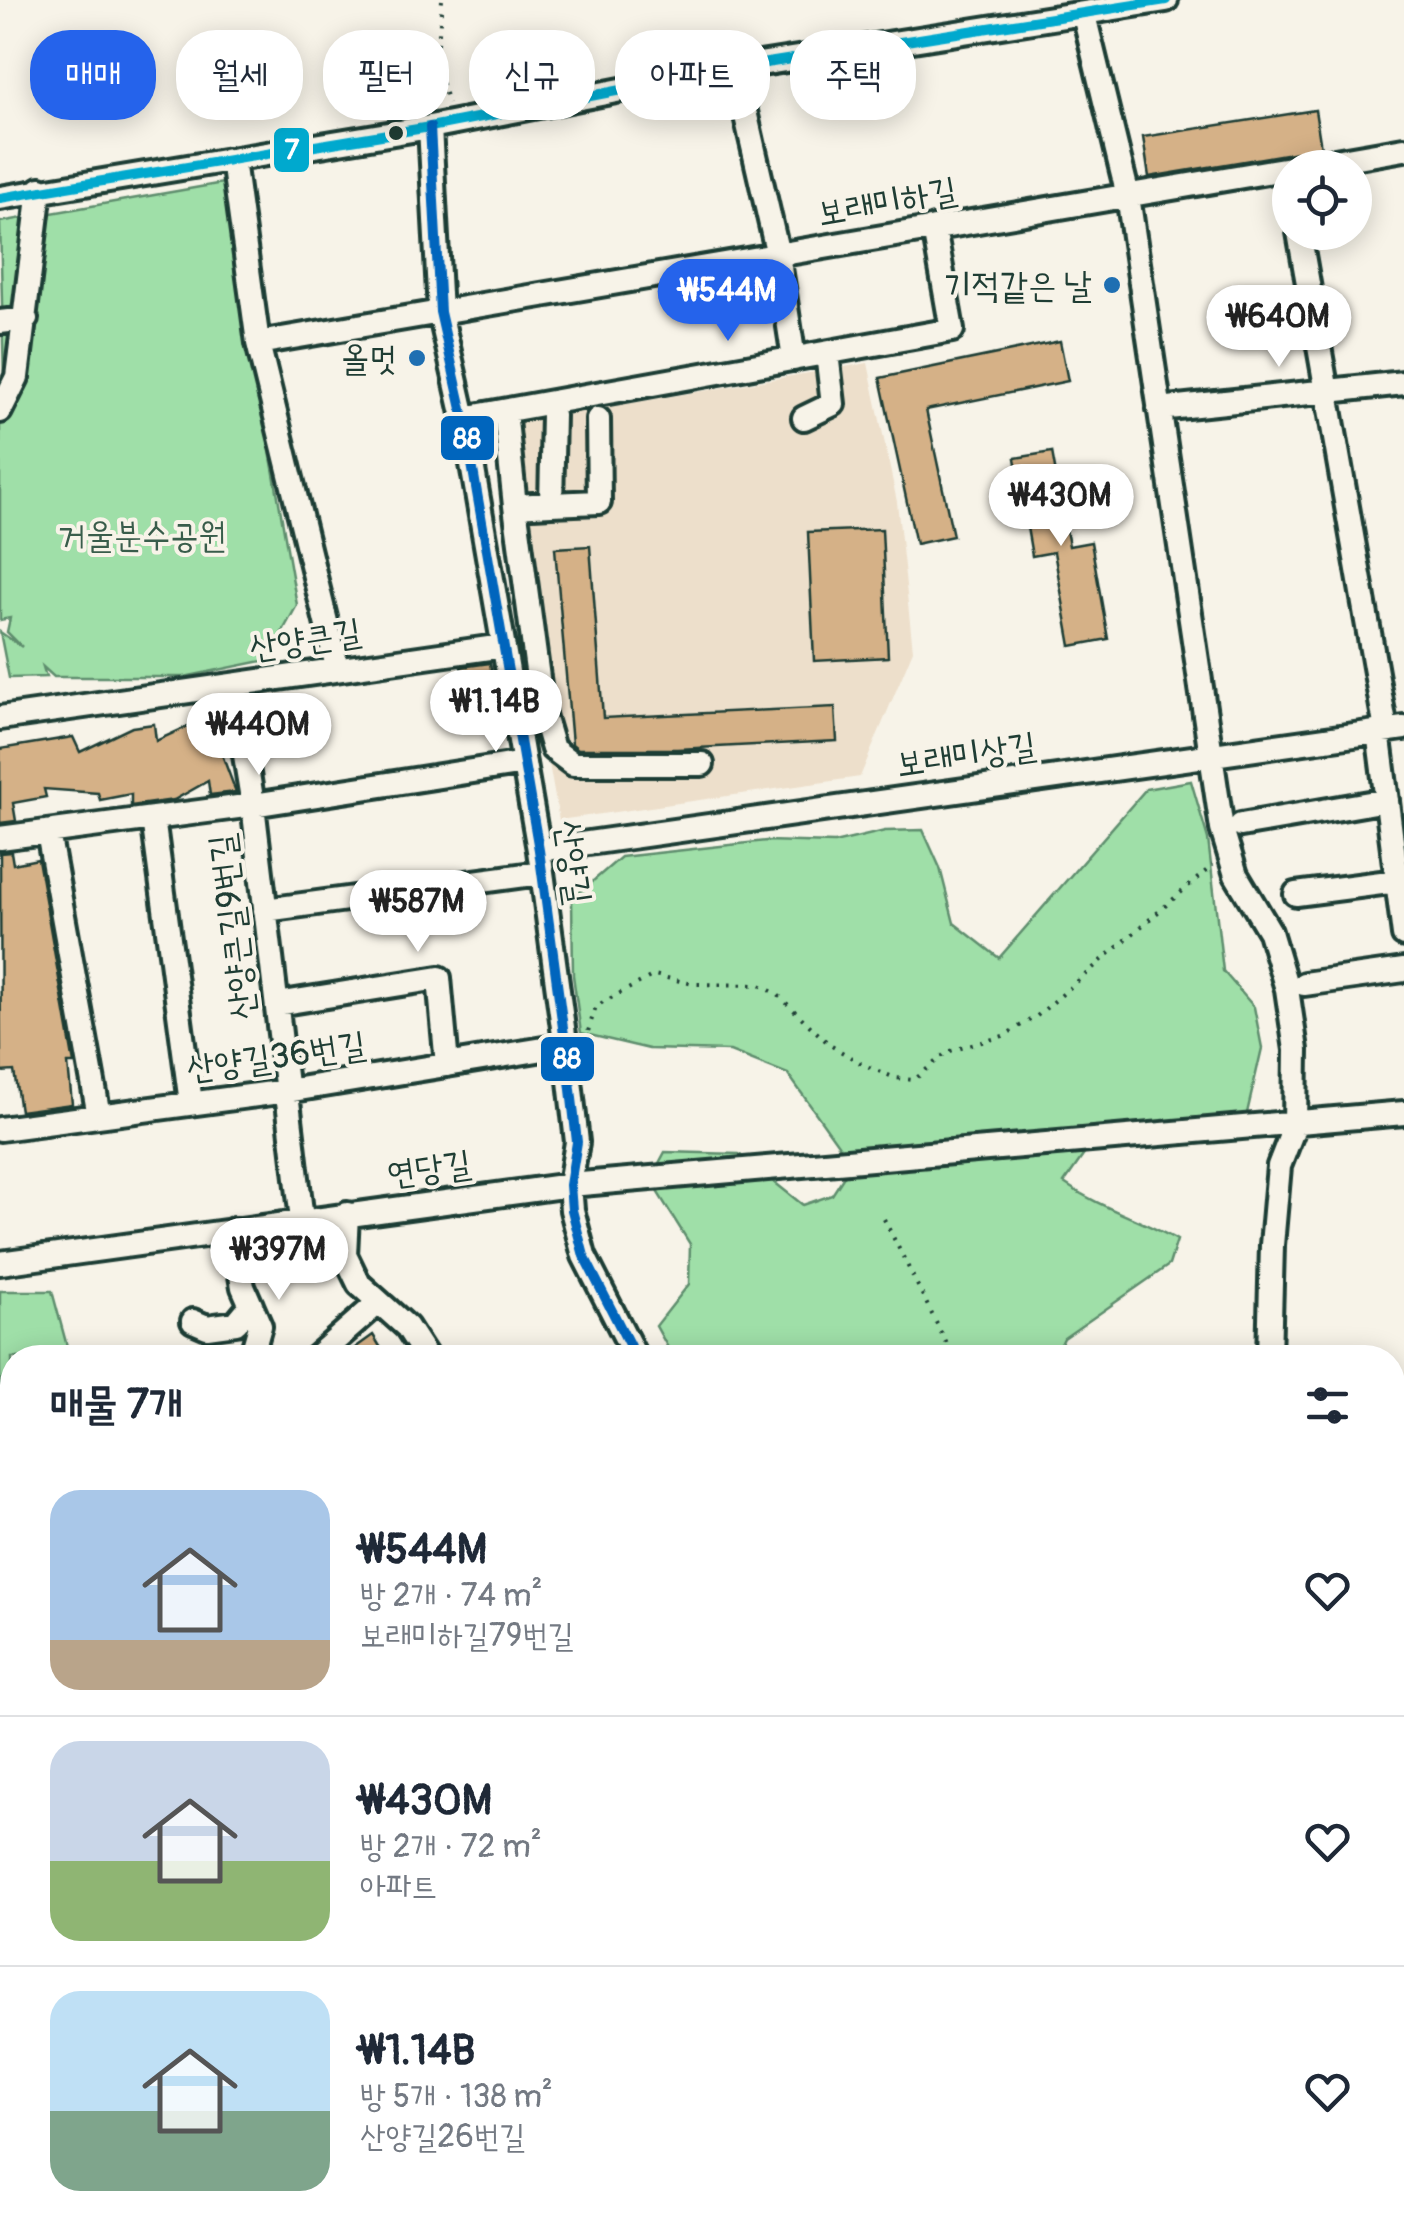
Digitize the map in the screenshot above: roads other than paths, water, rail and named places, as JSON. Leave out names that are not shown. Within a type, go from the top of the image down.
[{"type":"street","points":[[770,63],[1166,0]]},
{"type":"street","points":[[1084,15],[1128,196],[1208,756],[1236,875],[1270,932],[1287,989],[1296,1050],[1295,1126],[1280,1166],[1270,1345]]},
{"type":"street","points":[[0,198],[442,125],[615,91]]},
{"type":"street","points":[[748,120],[778,255],[794,359]]},
{"type":"street","name":"산양길","points":[[442,125],[440,312],[464,418],[539,861],[577,1142],[570,1184],[584,1256],[629,1345]]},
{"type":"street","name":"보래미하길","points":[[1372,156],[1404,149]]},
{"type":"street","points":[[234,160],[258,343],[337,667]]},
{"type":"street","name":"보래미하길","points":[[258,343],[1272,175]]},
{"type":"street","points":[[0,411],[17,377],[40,189]]},
{"type":"street","points":[[464,418],[952,330],[934,228]]},
{"type":"street","points":[[1302,250],[1389,730],[1387,800],[1404,935]]},
{"type":"street","points":[[0,322],[26,319]]},
{"type":"street","points":[[804,418],[833,404],[826,353]]},
{"type":"street","points":[[1159,409],[1404,384]]},
{"type":"street","points":[[505,411],[544,715],[553,749],[573,764],[702,764]]},
{"type":"street","points":[[551,504],[553,415]]},
{"type":"street","points":[[515,506],[599,502],[598,419]]},
{"type":"street","name":"산양큰길","points":[[0,718],[504,646]]},
{"type":"street","name":"산양큰길9번길","points":[[234,686],[253,805],[302,1220]]},
{"type":"street","name":"보래미상길","points":[[266,910],[539,861],[1389,730]]},
{"type":"street","points":[[0,838],[253,805],[524,762]]},
{"type":"street","points":[[1241,826],[1387,800]]},
{"type":"street","points":[[153,818],[191,1104]]},
{"type":"street","points":[[48,832],[99,1116]]},
{"type":"street","points":[[1296,894],[1397,881]]},
{"type":"street","points":[[1304,984],[1404,970]]},
{"type":"street","points":[[276,1004],[438,978],[447,1065]]},
{"type":"street","name":"산양길36번길","points":[[1,1124],[99,1116],[287,1091],[562,1046]]},
{"type":"street","name":"연당길","points":[[0,1263],[570,1184],[1295,1126],[1404,1113]]},
{"type":"street","points":[[346,1214],[346,1256],[358,1284],[408,1327],[420,1345]]},
{"type":"street","points":[[234,1230],[251,1305],[260,1326],[255,1345]]},
{"type":"street","points":[[330,1345],[379,1302]]},
{"type":"street","points":[[193,1321],[207,1327],[236,1323],[251,1305]]},
{"type":"place","name":"기적같은 날","points":[[1112,285]]},
{"type":"place","name":"올멋","points":[[417,358]]},
{"type":"park label","name":"거울분수공원","points":[[142,535]]}]
